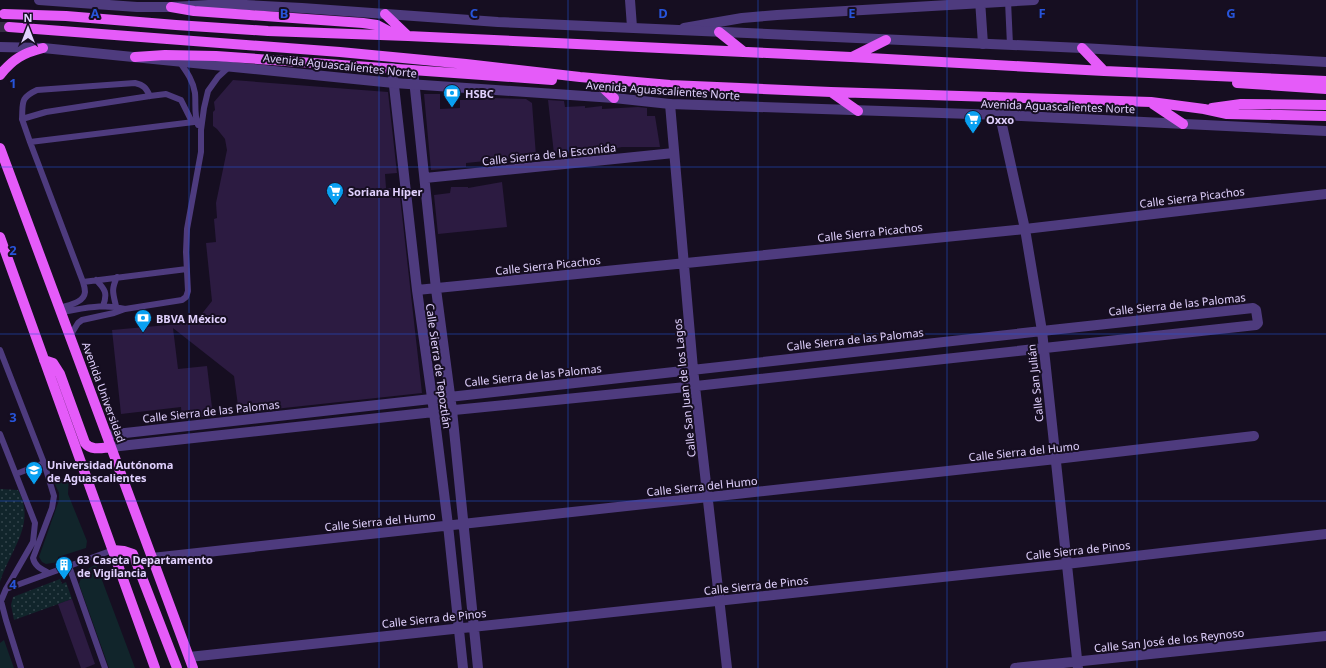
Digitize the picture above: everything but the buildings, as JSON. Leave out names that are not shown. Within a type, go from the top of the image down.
[{"type":"main road","points":[[172,4],[194,11],[363,23],[377,25],[395,35]]},
{"type":"main road","points":[[4,14],[66,16],[176,26],[268,31],[395,35],[1326,81]]},
{"type":"main road","points":[[385,14],[408,36]]},
{"type":"main road","name":"Avenida Aguascalientes Norte","points":[[9,27],[340,52],[466,64],[594,79],[670,85],[996,98],[1151,102],[1204,109],[1227,114],[1326,116]]},
{"type":"main road","points":[[718,32],[744,52]]},
{"type":"main road","points":[[851,57],[886,40]]},
{"type":"main road","points":[[0,75],[16,58],[43,48]]},
{"type":"main road","points":[[1082,48],[1104,71]]},
{"type":"main road","points":[[135,57],[164,55],[209,56],[543,80],[558,80],[580,77]]},
{"type":"main road","points":[[1208,76],[1234,83],[1323,89]]},
{"type":"main road","points":[[594,79],[614,98]]},
{"type":"main road","points":[[830,92],[858,111]]},
{"type":"main road","points":[[1151,102],[1183,124]]},
{"type":"main road","points":[[1204,109],[1241,104],[1323,105]]},
{"type":"main road","name":"Avenida Universidad","points":[[0,148],[193,668]]},
{"type":"main road","points":[[0,237],[155,668]]},
{"type":"main road","points":[[44,360],[53,363],[60,374],[85,443],[91,448],[111,447]]},
{"type":"main road","points":[[113,550],[133,554],[177,668]]},
{"type":"street","points":[[38,0],[227,4],[498,22],[1082,48],[1326,62]]},
{"type":"street","points":[[630,0],[632,27]]},
{"type":"street","points":[[675,30],[742,18],[777,15],[1034,0]]},
{"type":"street","points":[[980,2],[983,44]]},
{"type":"street","name":"Avenida Aguascalientes Norte","points":[[0,47],[43,48],[414,85],[614,98],[670,104],[1001,115],[1326,130]]},
{"type":"street","name":"Calle Sierra de Tepoztlán","points":[[392,68],[417,290],[448,525],[463,668]]},
{"type":"street","name":"Calle Sierra de Tepoztlán","points":[[413,70],[436,288],[452,410],[478,668]]},
{"type":"street","name":"Calle San Julián","points":[[996,98],[1026,228],[1042,331],[1078,665]]},
{"type":"street","name":"Calle San Juan de los Lagos","points":[[670,104],[693,369],[727,668]]},
{"type":"street","name":"Calle Sierra de la Esconida","points":[[425,178],[674,153]]},
{"type":"street","name":"Calle Sierra Picachos","points":[[417,290],[1026,228],[1326,194]]},
{"type":"street","name":"Calle Sierra de las Palomas","points":[[107,435],[1253,308],[1256,310],[1258,323],[1256,326],[1044,349],[111,447]]},
{"type":"street","name":"Calle Sierra del Humo","points":[[152,558],[1254,436]]},
{"type":"street","name":"Calle Sierra de Pinos","points":[[189,657],[1066,564],[1326,534]]},
{"type":"street","name":"Calle San José de los Reynoso","points":[[1015,668],[1078,665],[1326,636]]},
{"type":"lane","points":[[1008,2],[1010,45]]},
{"type":"lane","points":[[70,336],[78,323],[82,320],[114,314],[125,309],[182,300],[186,297],[188,291],[186,269],[187,229],[201,152],[201,130],[195,112],[195,91],[190,76],[179,61]]},
{"type":"lane","points":[[197,121],[208,91],[218,77],[230,66]]},
{"type":"lane","points":[[60,310],[83,298],[85,293],[83,282],[22,119],[23,100],[27,94],[37,90],[135,83],[142,84],[150,96]]},
{"type":"lane","points":[[22,119],[46,112],[166,94],[181,100],[197,121]]},
{"type":"lane","points":[[30,142],[197,121]]},
{"type":"lane","points":[[83,282],[186,269]]},
{"type":"lane","points":[[116,306],[113,295],[113,287],[117,278]]},
{"type":"lane","points":[[96,280],[103,287],[106,293],[103,306]]},
{"type":"lane","points":[[60,310],[103,306],[116,306],[125,309]]},
{"type":"lane","points":[[0,350],[44,463],[54,496],[52,508],[33,558],[34,563],[39,568],[49,573]]},
{"type":"lane","points":[[0,434],[35,523],[33,542],[6,589],[1,601],[21,668]]},
{"type":"lane","points":[[16,474],[44,463]]},
{"type":"lane","points":[[6,589],[113,550]]},
{"type":"lane","points":[[69,566],[105,668]]},
{"type":"shaded area","points":[[69,476],[68,494],[87,541],[86,548],[58,557],[59,562],[46,564],[42,562],[39,557],[59,500],[59,493],[54,482]]},
{"type":"shaded area","points":[[0,489],[18,490],[23,502],[25,514],[20,537],[4,570],[0,582]]},
{"type":"shaded area","points":[[96,564],[135,668],[109,668],[79,584],[83,572]]},
{"type":"shaded area","points":[[60,579],[62,584],[66,582],[72,599],[14,620],[11,605],[13,597]]},
{"type":"shaded area","points":[[4,640],[14,668],[0,668],[0,643]]},
{"type":"tunnel","points":[[0,27],[9,27]]},
{"type":"place","name":"HSBC","points":[[452,108]]},
{"type":"place","name":"Oxxo","points":[[973,134]]},
{"type":"place","name":"Soriana Híper","points":[[335,206]]},
{"type":"place","name":"BBVA México","points":[[143,333]]},
{"type":"place","name":"Universidad Autónoma de Aguascalientes","points":[[34,485]]},
{"type":"place","name":"63 Caseta Departamento de Vigilancia","points":[[64,580]]}]
